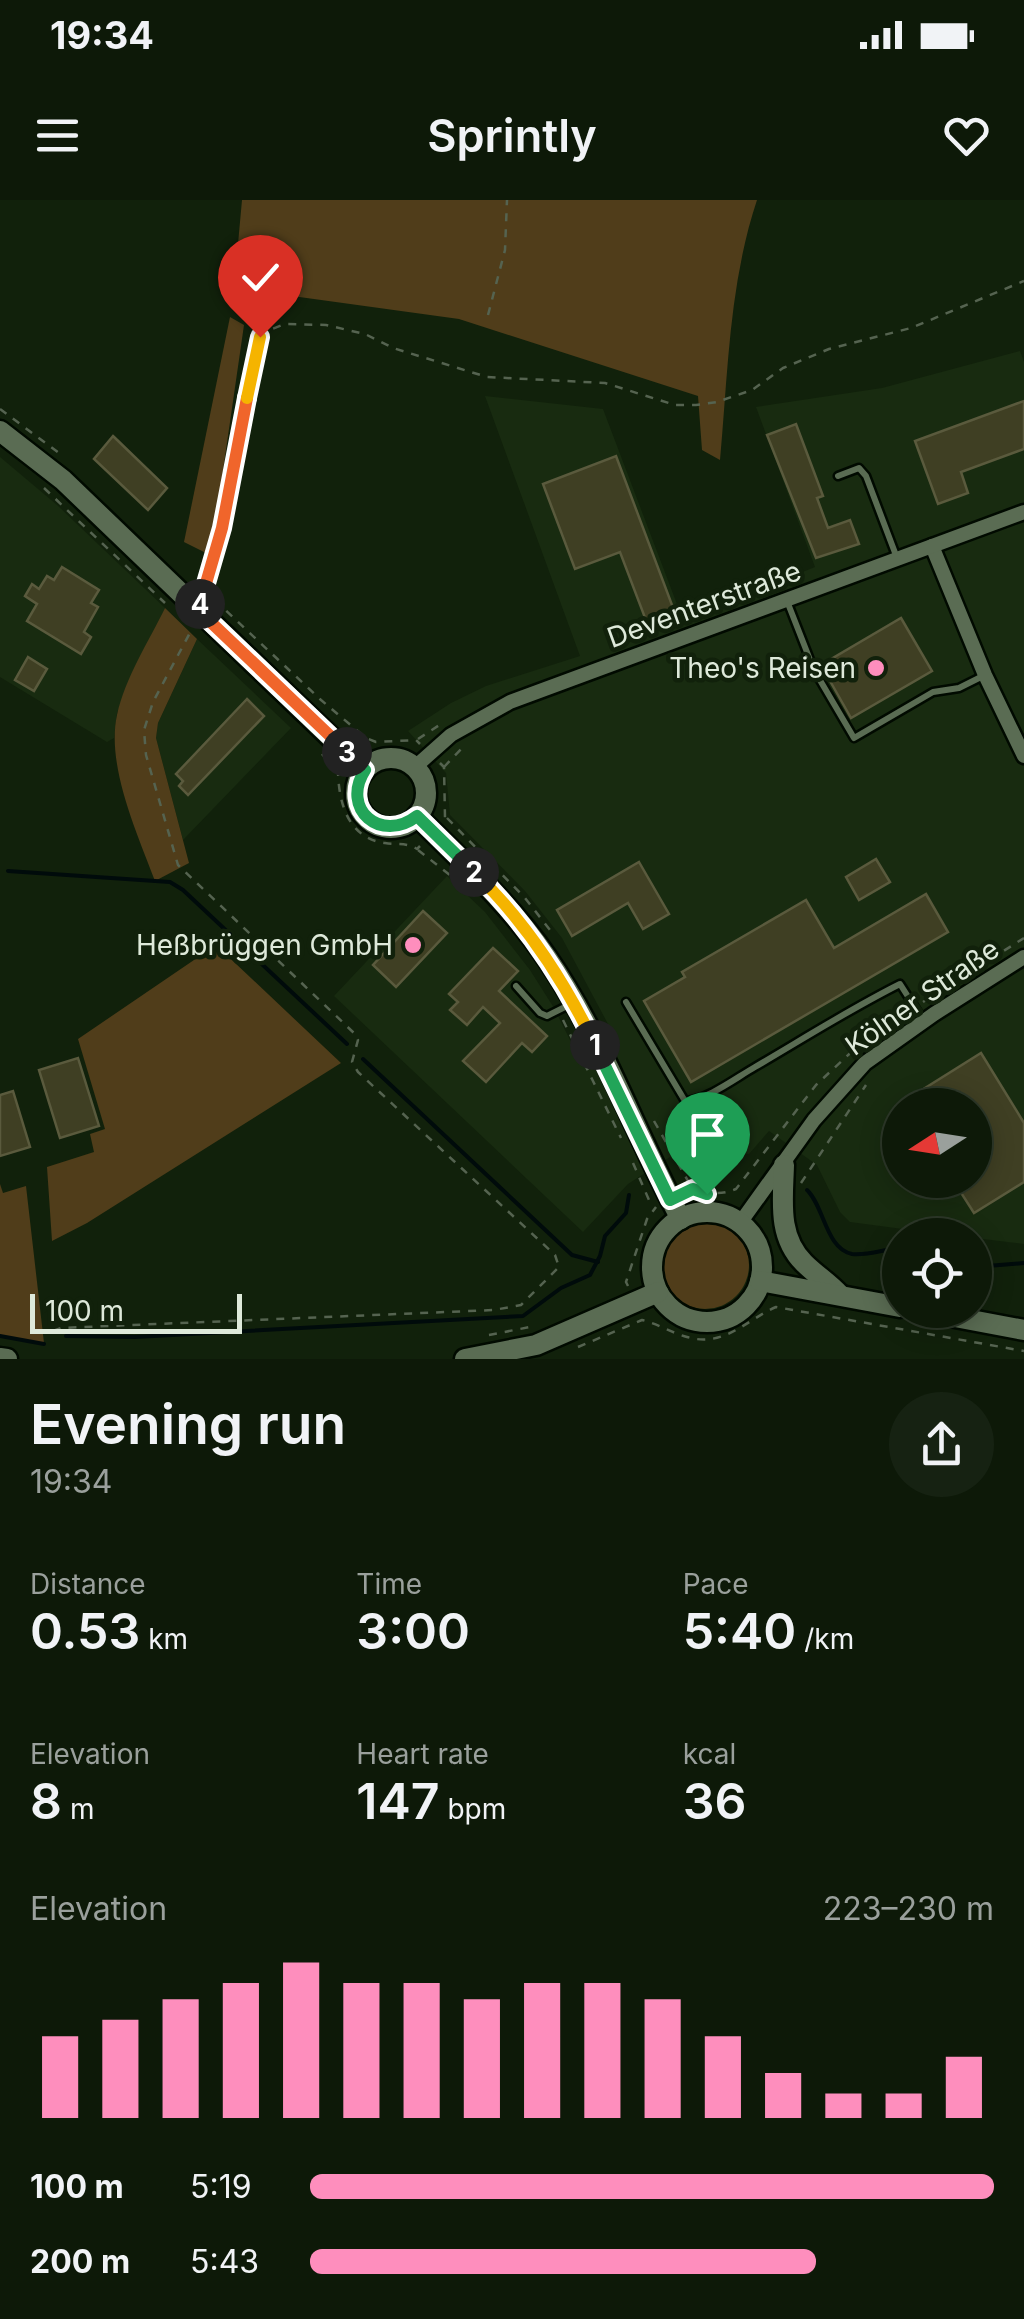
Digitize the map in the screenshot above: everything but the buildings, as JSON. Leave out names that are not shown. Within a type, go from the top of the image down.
[{"type":"main road","points":[[0,431],[63,480],[350,765],[364,814],[373,822],[396,828],[425,824]]},
{"type":"main road","points":[[350,765],[388,758],[422,760],[425,824],[514,915],[547,958],[574,1002],[676,1209]]},
{"type":"main road","points":[[784,1165],[782,1220],[788,1238],[804,1264],[840,1296]]},
{"type":"main road","points":[[676,1209],[711,1212],[740,1223],[758,1249],[760,1281],[739,1312],[722,1320],[703,1322],[685,1318],[669,1307],[658,1292],[652,1259],[676,1209]]},
{"type":"main road","points":[[760,1281],[882,1303]]},
{"type":"main road","points":[[465,1359],[536,1345],[658,1292]]},
{"type":"main road","points":[[992,1324],[1024,1330]]},
{"type":"street","name":"Deventerstraße","points":[[422,760],[470,722],[510,702],[1024,512]]},
{"type":"street","points":[[932,546],[985,675],[1024,756]]},
{"type":"street","name":"Kölner Straße","points":[[740,1223],[814,1120],[854,1074],[924,1020],[1024,957]]},
{"type":"lane","points":[[838,476],[859,468],[866,476],[898,559]]},
{"type":"lane","points":[[786,600],[814,670],[854,738],[933,692],[959,688],[985,675]]},
{"type":"lane","points":[[626,1002],[684,1101],[695,1100],[900,984],[924,1020]]},
{"type":"lane","points":[[516,986],[540,1013],[548,1016],[574,1002]]},
{"type":"path","points":[[488,316],[506,250],[506,200]]},
{"type":"path","points":[[53,1331],[494,1310],[521,1305],[559,1267],[555,1255],[358,1072],[352,1062],[358,1040],[355,1034],[178,865],[146,755],[144,730],[153,702],[198,610],[222,528],[260,337],[285,324],[326,324],[486,376],[605,383],[676,405],[696,405],[752,390],[783,368],[829,349],[912,328],[1024,282]]},
{"type":"path","points":[[40,485],[165,604]]},
{"type":"path","points":[[366,738],[376,742],[416,740],[422,760],[444,767],[446,817],[425,824],[417,849],[402,843],[384,843],[360,833],[343,811],[350,765],[366,738]]},
{"type":"path","points":[[313,744],[350,765]]},
{"type":"path","points":[[800,1185],[837,1125],[876,1073]]},
{"type":"path","points":[[577,1347],[635,1301],[652,1208],[676,1209],[693,1189],[717,1195],[736,1189]]},
{"type":"path","points":[[616,1291],[683,1336],[716,1339],[741,1330],[776,1307],[790,1307],[1024,1351]]},
{"type":"path","points":[[491,1335],[545,1323]]},
{"type":"shaded area","points":[[242,200],[757,200],[735,296],[720,460],[702,450],[698,396],[459,319],[234,288]]},
{"type":"shaded area","points":[[230,317],[244,325],[217,512],[206,553],[184,542]]},
{"type":"shaded area","points":[[1020,351],[1024,362],[1024,1244],[992,1240],[992,1218],[882,1218],[882,1226],[850,1222],[840,1212],[817,1165],[769,1131],[749,1154],[684,1148],[628,1184],[583,1232],[334,996],[447,876],[485,912],[530,970],[574,1048],[608,1024],[562,938],[525,891],[450,815],[446,773],[408,731],[486,686],[580,656],[485,396],[603,409],[683,620],[815,567],[756,407],[882,388]]},
{"type":"shaded area","points":[[0,457],[57,505],[165,608],[127,686],[117,713],[114,738],[107,742],[0,677]]},
{"type":"shaded area","points":[[165,608],[197,639],[158,723],[156,738],[189,863],[155,881],[125,799],[115,735],[126,687]]},
{"type":"shaded area","points":[[197,639],[291,728],[183,840],[156,738],[158,723]]},
{"type":"shaded area","points":[[216,945],[341,1063],[87,1223],[52,1241],[47,1167],[94,1152],[90,1134],[105,1129],[78,1039]]},
{"type":"shaded area","points":[[0,1184],[3,1193],[26,1186],[44,1343],[0,1336]]},
{"type":"shaded area","points":[[705,1221],[730,1228],[742,1240],[749,1265],[742,1290],[730,1302],[705,1309],[680,1302],[668,1290],[661,1265],[668,1240],[680,1228]]},
{"type":"waterway","points":[[8,871],[170,882],[347,1044]]},
{"type":"waterway","points":[[363,1059],[572,1255],[598,1262]]},
{"type":"waterway","points":[[701,1161],[719,1157],[732,1160]]},
{"type":"waterway","points":[[807,1190],[831,1236],[843,1250],[852,1254],[882,1251]]},
{"type":"waterway","points":[[66,1336],[135,1337],[523,1316],[561,1288],[590,1275],[605,1236],[626,1213],[629,1195]]},
{"type":"waterway","points":[[992,1266],[1024,1263]]},
{"type":"waterway","points":[[0,1336],[44,1344]]},
{"type":"place","name":"Theo's Reisen","points":[[876,668]]},
{"type":"place","name":"Heßbrüggen GmbH","points":[[413,945]]},
{"type":"route","points":[[260,337],[222,528],[198,610],[365,770],[356,795],[364,814],[384,827],[396,828],[417,816],[514,915],[564,983],[670,1200],[693,1189],[707,1194]]}]
